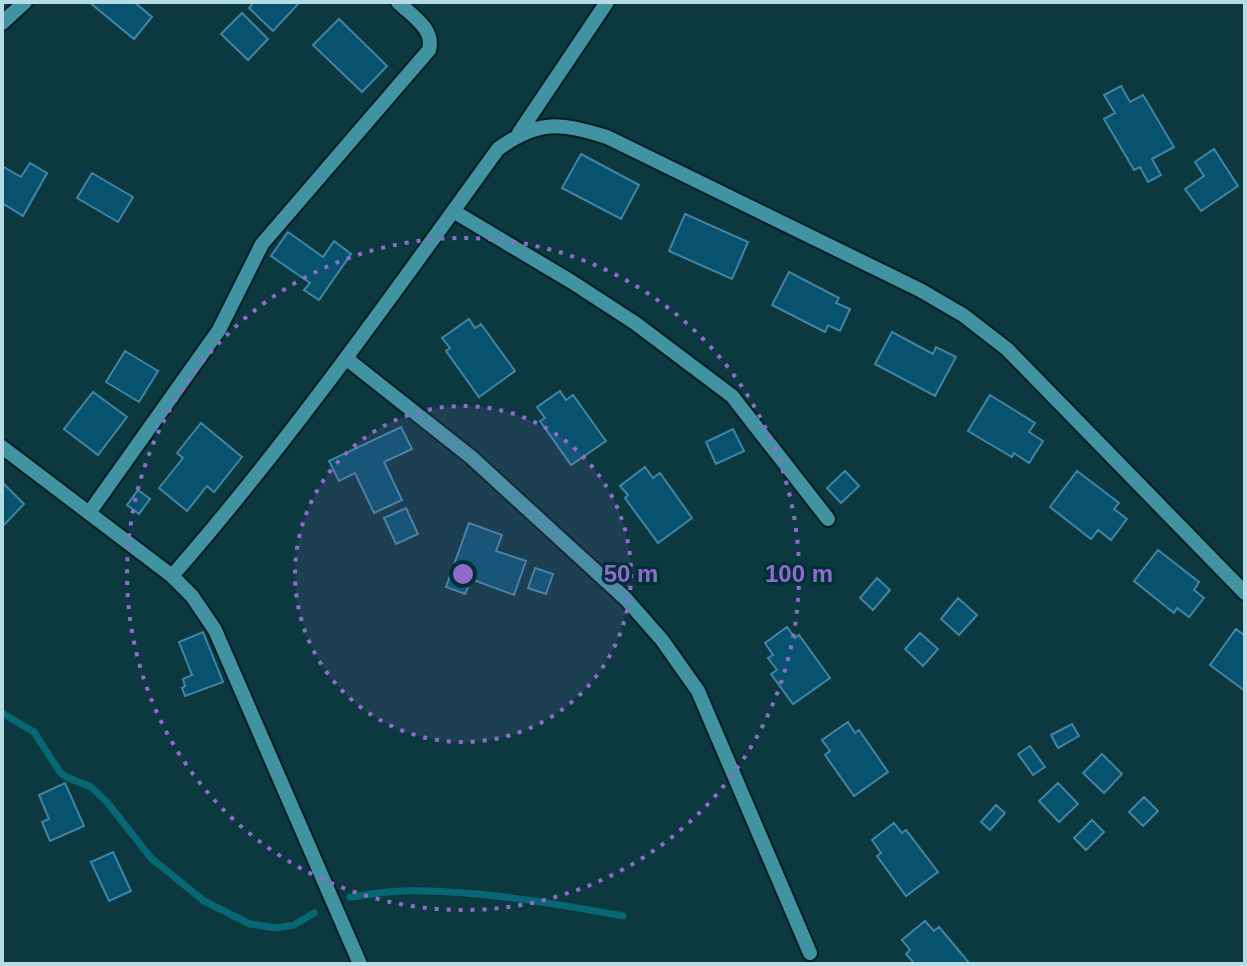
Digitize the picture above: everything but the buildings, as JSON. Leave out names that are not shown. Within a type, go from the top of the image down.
[{"type":"street","points":[[2,23],[25,2]]},
{"type":"street","points":[[89,513],[219,330],[262,244],[429,50],[429,32],[398,2]]},
{"type":"street","points":[[172,576],[209,534],[347,359],[498,149],[519,133],[607,2]]},
{"type":"street","points":[[519,133],[545,126],[575,127],[607,137],[920,290],[963,315],[1007,349],[1245,593]]},
{"type":"street","points":[[453,211],[635,323],[732,396],[828,519]]},
{"type":"street","points":[[347,359],[471,457],[626,599],[662,640],[698,691],[810,953]]},
{"type":"street","points":[[2,447],[172,576],[192,596],[215,630],[360,964]]},
{"type":"waterway","points":[[2,713],[34,732],[60,772],[91,787],[107,802],[151,858],[204,901],[250,924],[276,928],[294,925],[314,913]]},
{"type":"waterway","points":[[350,897],[400,891],[455,892],[623,916]]}]
